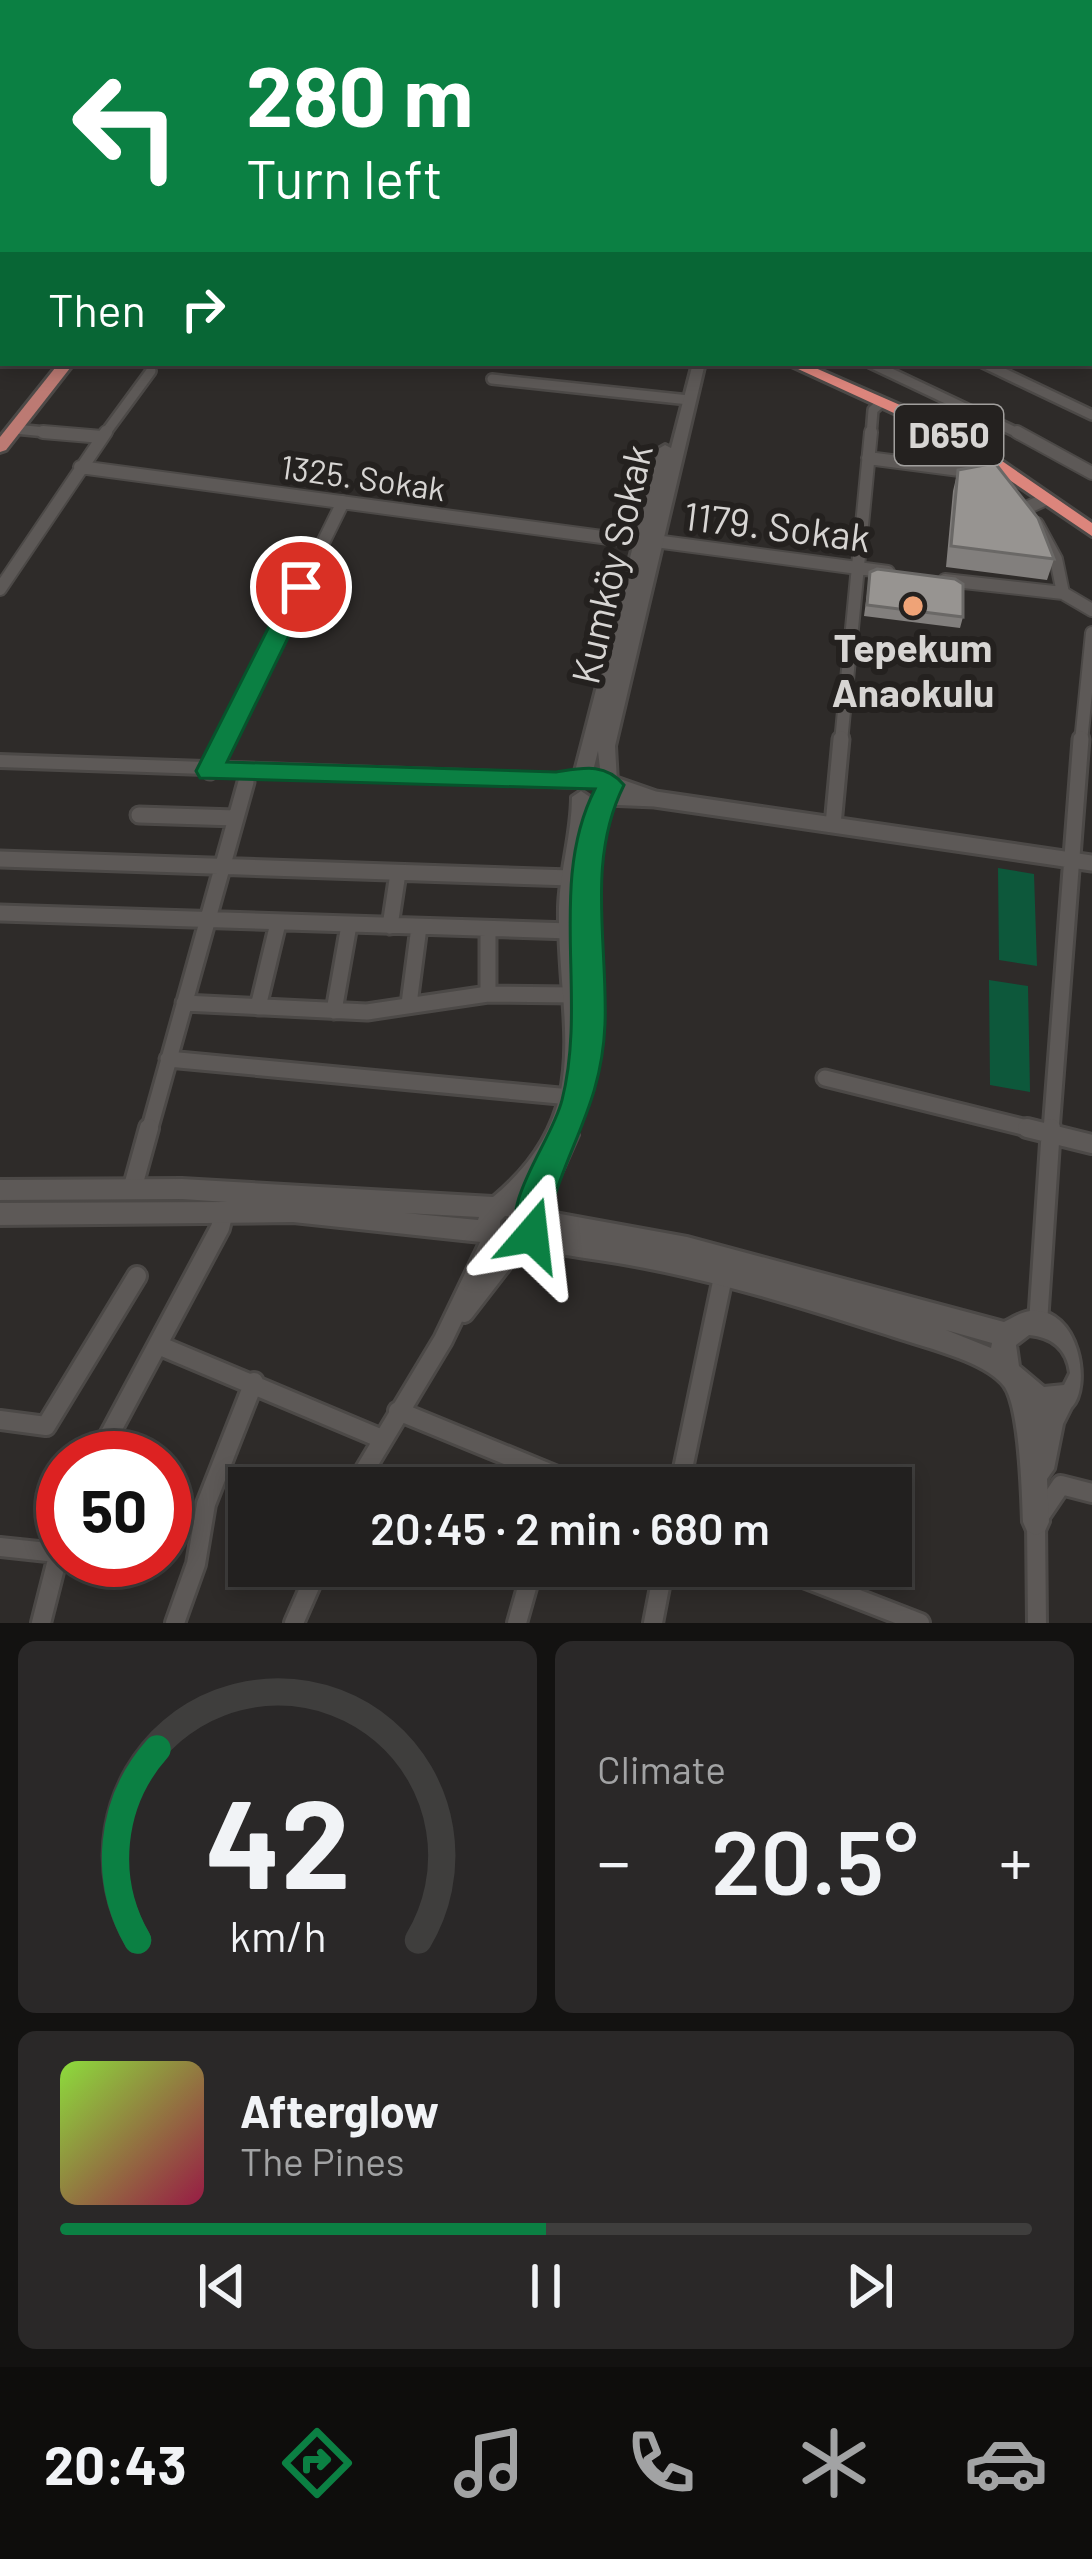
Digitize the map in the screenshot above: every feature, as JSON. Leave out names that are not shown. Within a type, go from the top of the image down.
[{"type":"highway","name":"D650","points":[[799,366],[882,402],[1003,481],[1046,499],[1092,531]]},
{"type":"highway","points":[[821,366],[935,416],[989,446],[1092,518]]},
{"type":"main road","points":[[0,447],[7,429],[52,366]]},
{"type":"main road","points":[[7,429],[65,366]]},
{"type":"main road","name":"Kumköy Sokak","points":[[647,542],[593,789],[594,818],[584,888],[589,1026],[578,1102],[515,1232],[490,1219],[541,1161],[570,1097],[576,1057],[571,878],[647,542],[683,399],[687,366]]},
{"type":"main road","name":"Kumköy Sokak","points":[[683,399],[698,366]]},
{"type":"main road","points":[[0,1190],[132,1190],[520,1205],[515,1232]]},
{"type":"main road","points":[[0,1214],[292,1212],[688,1248],[1007,1335]]},
{"type":"main road","points":[[515,1232],[723,1276],[970,1350],[1043,1400],[1081,1377]]},
{"type":"main road","points":[[1036,1522],[1033,1454],[1002,1352],[1007,1335],[1018,1325],[1038,1323],[1056,1329],[1081,1377]]},
{"type":"main road","points":[[1036,1522],[1042,1456],[1081,1377]]},
{"type":"street","points":[[876,366],[992,418],[1092,473]]},
{"type":"street","points":[[989,366],[1092,415]]},
{"type":"street","points":[[0,589],[80,467],[151,371]]},
{"type":"street","points":[[492,379],[683,399]]},
{"type":"street","points":[[833,825],[872,410],[882,402]]},
{"type":"street","points":[[7,429],[102,437]]},
{"type":"street","points":[[868,458],[982,473],[1003,481],[1056,559],[1064,593],[1092,610]]},
{"type":"street","name":"1325. Sokak","points":[[80,467],[647,542]]},
{"type":"street","points":[[1024,509],[1046,499]]},
{"type":"street","points":[[210,771],[343,502]]},
{"type":"street","name":"1179. Sokak","points":[[647,542],[900,574]]},
{"type":"street","name":"1179. Sokak","points":[[920,576],[1064,593]]},
{"type":"street","points":[[1038,1323],[1069,859],[1088,711],[1092,633]]},
{"type":"street","points":[[0,761],[593,789],[1092,863]]},
{"type":"street","points":[[0,772],[593,789]]},
{"type":"street","points":[[132,1190],[246,782]]},
{"type":"street","points":[[139,815],[236,818]]},
{"type":"street","points":[[0,860],[571,878]]},
{"type":"street","points":[[390,926],[398,873]]},
{"type":"street","points":[[0,914],[570,931]]},
{"type":"street","points":[[259,1007],[278,923]]},
{"type":"street","points":[[334,1011],[349,925]]},
{"type":"street","points":[[409,1004],[419,927]]},
{"type":"street","points":[[488,929],[488,994]]},
{"type":"street","points":[[184,1003],[367,1012],[488,994],[574,995]]},
{"type":"street","points":[[168,1060],[570,1097]]},
{"type":"street","points":[[825,1078],[1092,1144]]},
{"type":"street","points":[[112,1431],[220,1228],[224,1212]]},
{"type":"street","points":[[366,1467],[442,1340],[515,1232]]},
{"type":"street","points":[[0,1420],[46,1426],[137,1276]]},
{"type":"street","points":[[683,1467],[723,1276]]},
{"type":"street","points":[[158,1345],[382,1439]]},
{"type":"street","points":[[175,1623],[196,1564],[206,1504],[254,1382]]},
{"type":"street","points":[[398,1411],[524,1467]]},
{"type":"street","points":[[1037,1623],[1036,1522],[1061,1485],[1092,1493]]},
{"type":"street","points":[[0,1547],[36,1545]]},
{"type":"street","points":[[41,1623],[50,1587]]},
{"type":"street","points":[[294,1623],[310,1587]]},
{"type":"street","points":[[517,1623],[526,1587]]},
{"type":"street","points":[[653,1623],[660,1587]]},
{"type":"street","points":[[819,1587],[878,1614],[920,1623]]},
{"type":"green space","points":[[998,868],[1034,874],[1037,966],[999,960]]},
{"type":"green space","points":[[989,980],[1028,986],[1030,1092],[990,1085]]},
{"type":"building","points":[[995,463],[1038,518],[1054,559],[951,546],[958,470]]},
{"type":"building","name":"Tepekum Anaokulu","points":[[870,572],[955,579],[963,584],[963,617],[867,605]]},
{"type":"place","name":"Tepekum Anaokulu","points":[[913,606]]},
{"type":"route","points":[[301,587],[210,771],[556,781],[593,776],[610,785],[594,818],[586,869],[589,1026],[578,1102],[531,1215],[532,1235]]}]
